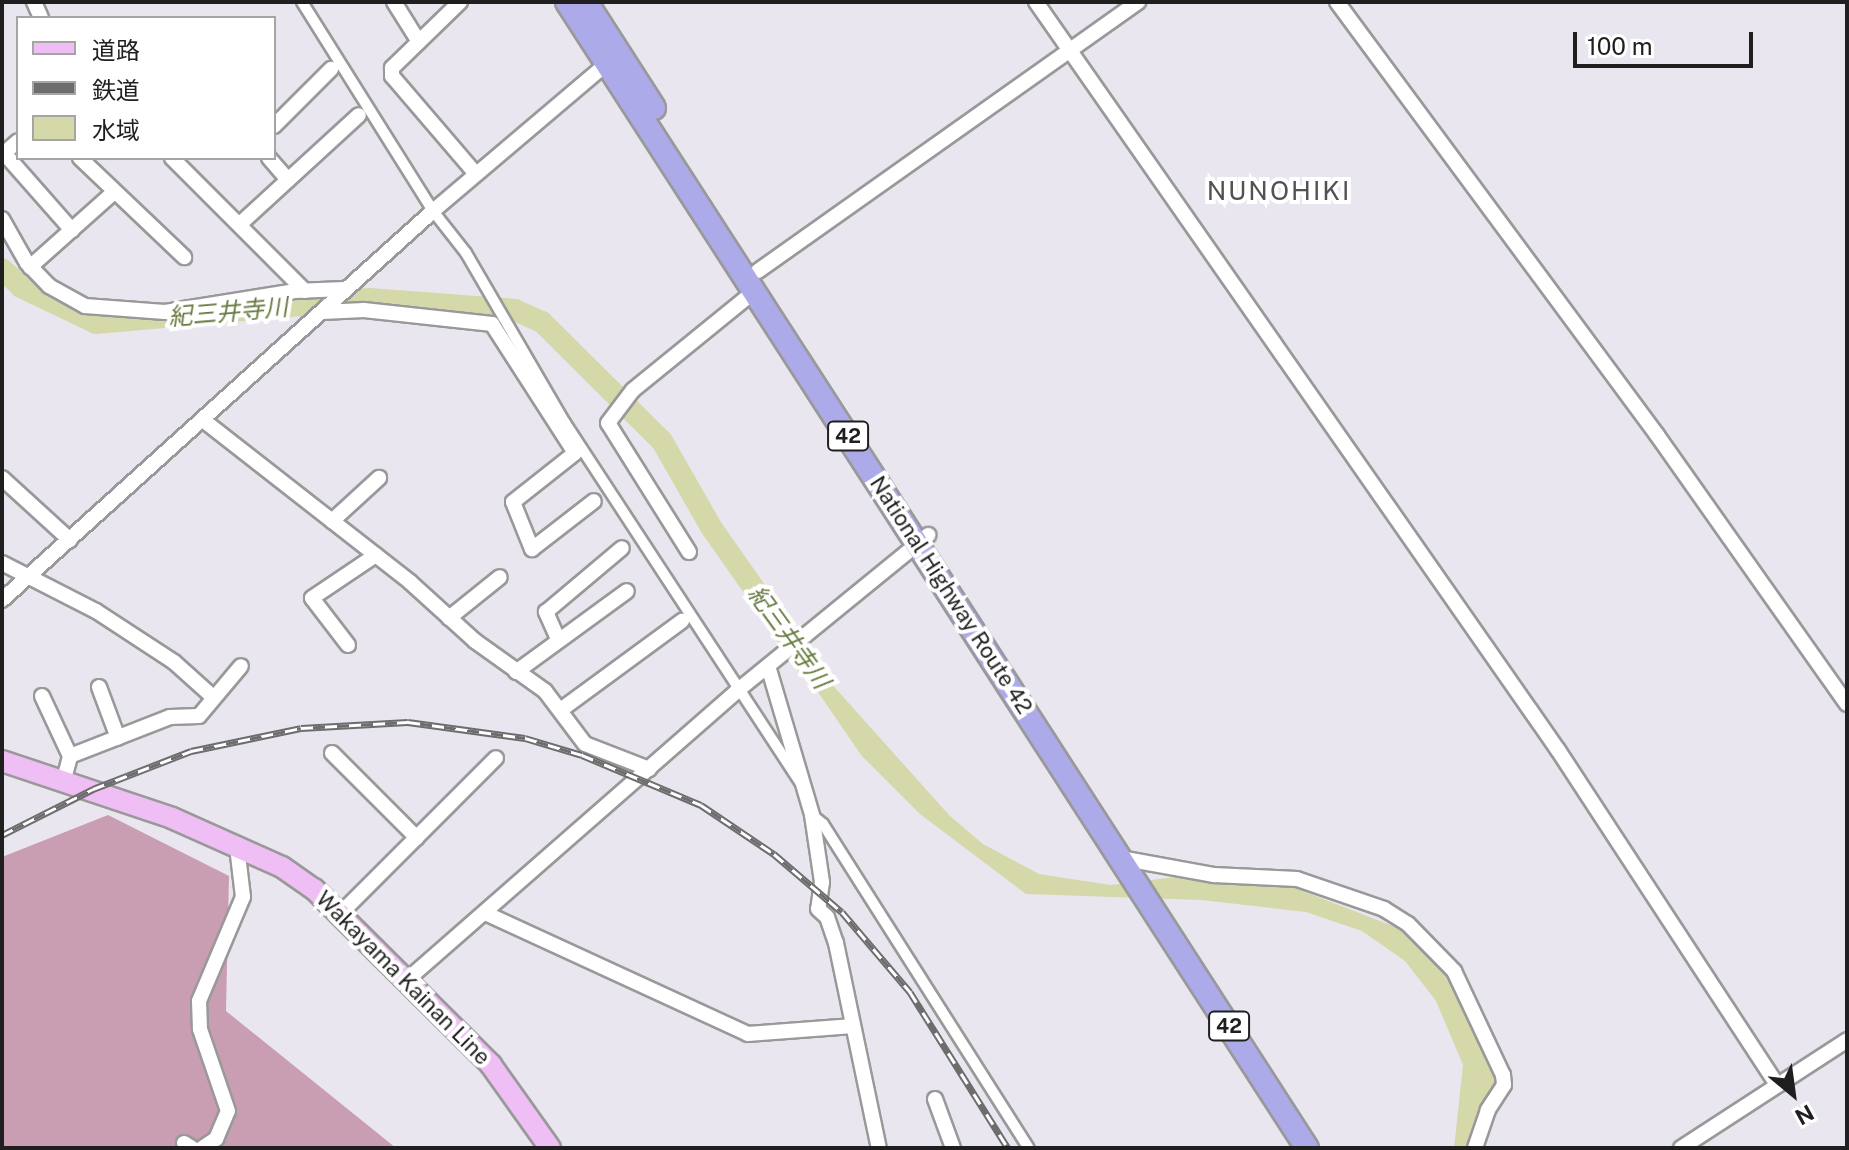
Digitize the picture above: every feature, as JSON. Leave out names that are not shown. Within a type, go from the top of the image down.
[{"type":"highway","name":"National Highway Route 42","points":[[567,2],[613,59],[1134,866],[1325,1148]]},
{"type":"highway","name":"National Highway Route 42","points":[[586,2],[613,59]]},
{"type":"highway","name":"National Highway Route 42","points":[[1159,904],[1307,1148]]},
{"type":"main road","name":"Wakayama Kainan Line","points":[[2,761],[64,779],[282,867],[341,913],[491,1065],[550,1148]]},
{"type":"street","points":[[302,2],[433,211],[466,253],[501,317],[737,691],[805,789]]},
{"type":"street","points":[[394,2],[419,42]]},
{"type":"street","points":[[460,2],[392,68],[392,76],[476,174]]},
{"type":"street","points":[[1036,2],[1558,750],[1777,1085]]},
{"type":"street","points":[[689,552],[608,423],[633,390],[757,281],[1138,2]]},
{"type":"street","points":[[1337,2],[1657,435],[1847,704]]},
{"type":"street","points":[[2,600],[433,211],[613,59]]},
{"type":"street","points":[[276,124],[331,69]]},
{"type":"street","points":[[240,224],[359,115]]},
{"type":"street","points":[[3,154],[72,230]]},
{"type":"street","points":[[82,160],[112,194],[159,229],[184,257]]},
{"type":"street","points":[[174,160],[305,291]]},
{"type":"street","points":[[271,160],[288,180]]},
{"type":"street","points":[[30,267],[112,194]]},
{"type":"street","points":[[3,223],[30,267],[49,286],[85,306],[118,312],[165,312],[305,291],[343,291]]},
{"type":"street","points":[[322,312],[364,310],[492,324],[575,453],[513,502],[532,549],[594,501]]},
{"type":"street","points":[[203,420],[376,555],[562,709],[585,744],[649,769]]},
{"type":"street","points":[[2,478],[70,540]]},
{"type":"street","points":[[332,521],[379,478]]},
{"type":"street","points":[[408,979],[737,691],[923,539]]},
{"type":"street","points":[[622,548],[546,612],[558,639],[563,641],[627,591]]},
{"type":"street","points":[[348,645],[312,598],[376,555]]},
{"type":"street","points":[[2,563],[96,611],[174,662],[213,697]]},
{"type":"street","points":[[449,618],[500,577]]},
{"type":"street","points":[[562,709],[682,621]]},
{"type":"street","points":[[516,672],[558,639]]},
{"type":"street","points":[[70,756],[170,717],[199,716],[241,666]]},
{"type":"street","points":[[768,666],[812,815],[822,882],[818,909],[827,917],[836,943],[879,1148]]},
{"type":"street","points":[[99,687],[118,738]]},
{"type":"street","points":[[42,696],[70,756],[64,779]]},
{"type":"street","points":[[332,753],[417,838]]},
{"type":"street","points":[[341,913],[496,758]]},
{"type":"street","points":[[812,815],[823,824],[1029,1148]]},
{"type":"street","points":[[202,1148],[216,1139],[228,1111],[200,1029],[199,1001],[243,897],[237,847]]},
{"type":"street","points":[[1134,866],[1214,875],[1297,879],[1384,909],[1419,934],[1454,971],[1503,1075],[1504,1085],[1488,1110],[1475,1148]]},
{"type":"street","points":[[485,913],[748,1034],[853,1026]]},
{"type":"street","points":[[1681,1148],[1847,1040]]},
{"type":"street","points":[[935,1099],[953,1148]]},
{"type":"shaded area","points":[[108,815],[229,876],[226,1011],[396,1148],[2,1148],[2,857]]},
{"type":"water","points":[[802,651],[950,816],[983,844],[1039,874],[1111,885],[1175,877],[1287,885],[1398,928],[1429,954],[1468,1004],[1496,1078],[1468,1148],[1454,1148],[1463,1065],[1436,1001],[1405,961],[1362,931],[1306,912],[1201,900],[1026,894],[920,814],[861,755],[792,654]]},
{"type":"waterway","name":"紀三井寺川","points":[[2,269],[21,287],[96,323],[370,299],[515,310],[542,322],[662,441],[711,527],[807,664]]},
{"type":"railway","points":[[2,835],[93,789],[191,751],[301,728],[408,722],[525,738],[582,755],[701,805],[774,854],[842,912],[910,992],[1008,1148]]},
{"type":"district","name":"NUNOHIKI","points":[[1279,191]]}]
